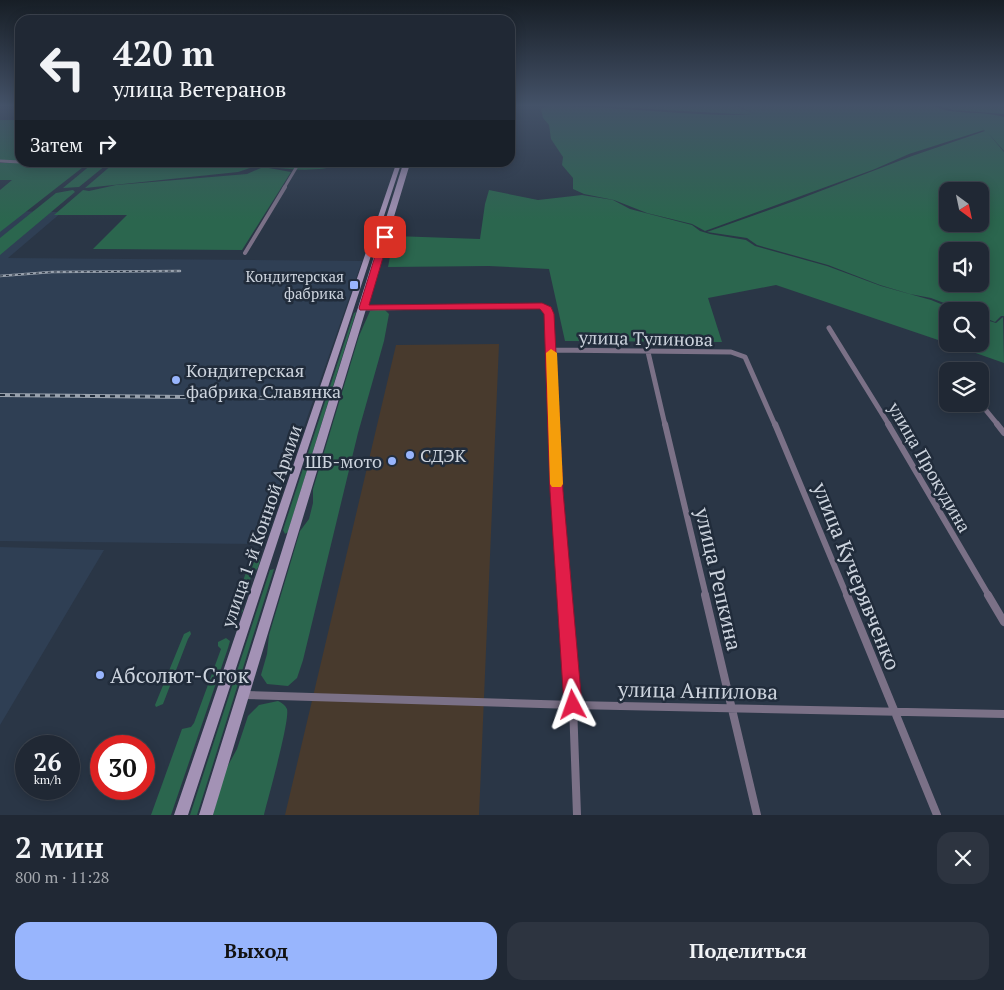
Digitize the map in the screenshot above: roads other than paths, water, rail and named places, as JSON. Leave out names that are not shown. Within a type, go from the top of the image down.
[{"type":"main road","name":"улица 1-й Конной Армии","points":[[181,815],[398,167]]},
{"type":"main road","name":"улица 1-й Конной Армии","points":[[206,815],[406,167]]},
{"type":"main road","points":[[368,255],[380,255]]},
{"type":"main road","points":[[352,306],[364,307]]},
{"type":"main road","points":[[270,549],[288,549]]},
{"type":"street","points":[[0,162],[15,162]]},
{"type":"street","points":[[245,253],[297,167]]},
{"type":"street","points":[[364,307],[542,306],[547,309],[549,314],[551,350],[557,491],[573,705],[577,815]]},
{"type":"street","name":"улица Прокудина","points":[[829,328],[868,390],[1004,622]]},
{"type":"street","name":"улица Тулинова","points":[[551,350],[741,354]]},
{"type":"street","name":"улица Репкина","points":[[648,352],[756,815]]},
{"type":"street","name":"улица Кучерявченко","points":[[741,354],[748,362],[776,425],[937,815]]},
{"type":"street","points":[[987,412],[1004,433]]},
{"type":"street","name":"улица Анпилова","points":[[242,695],[573,705],[1004,714]]},
{"type":"railway","points":[[0,276],[52,272],[180,271]]},
{"type":"railway","points":[[0,395],[282,398]]},
{"type":"place","name":"Кондитерская фабрика","points":[[354,285]]},
{"type":"place","name":"Кондитерская фабрика Славянка","points":[[176,380]]},
{"type":"place","name":"СДЭК","points":[[410,455]]},
{"type":"place","name":"ШБ-мото","points":[[392,461]]},
{"type":"place","name":"Абсолют-Сток","points":[[100,675]]}]
